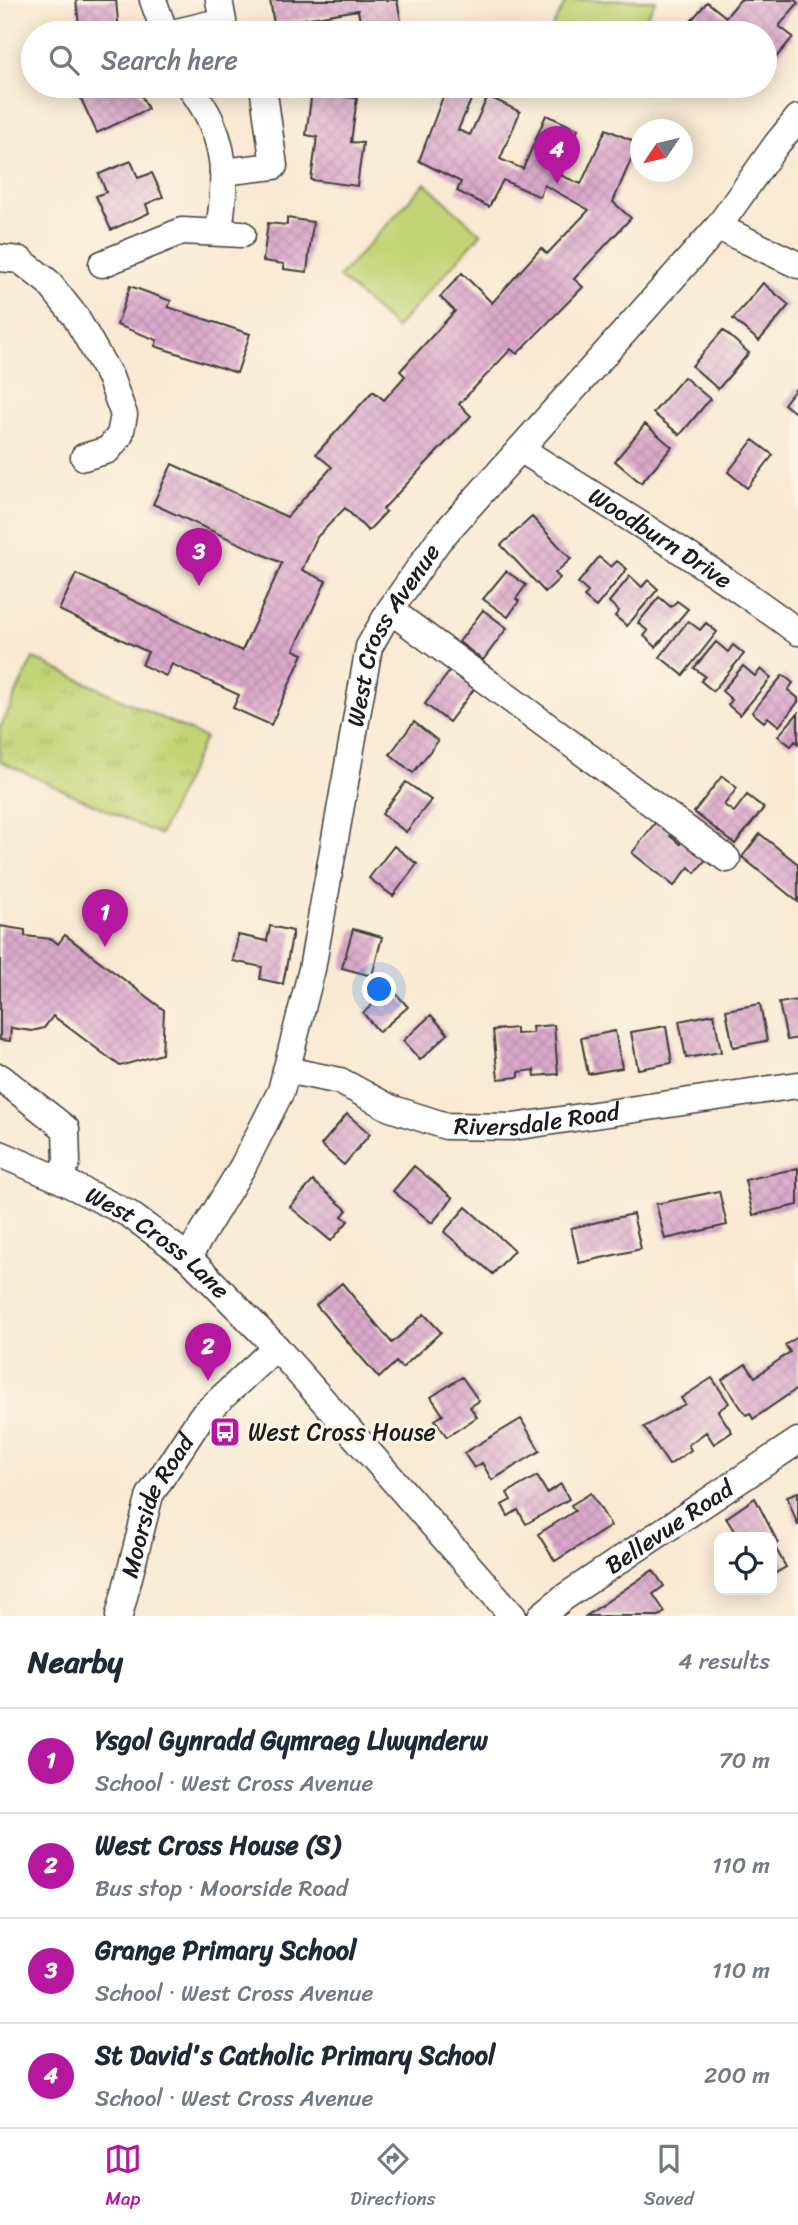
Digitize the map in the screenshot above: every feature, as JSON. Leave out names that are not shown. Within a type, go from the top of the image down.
[{"type":"street","points":[[153,0],[161,21]]},
{"type":"street","points":[[219,0],[223,21]]},
{"type":"street","points":[[102,264],[182,231],[231,233],[223,172],[212,122],[197,98]]},
{"type":"street","points":[[223,172],[274,166],[265,98]]},
{"type":"street","name":"West Cross Avenue","points":[[188,1257],[243,1166],[281,1091],[312,969],[369,647],[390,610],[439,541],[718,227],[798,118]]},
{"type":"street","points":[[718,227],[798,265]]},
{"type":"street","points":[[0,258],[20,260],[48,282],[75,316],[110,377],[124,415],[120,435],[108,450],[83,457]]},
{"type":"street","name":"Woodburn Drive","points":[[522,450],[659,537],[798,632]]},
{"type":"street","points":[[390,610],[727,859]]},
{"type":"street","name":"Riversdale Road","points":[[286,1070],[340,1082],[390,1108],[446,1126],[513,1127],[798,1085]]},
{"type":"street","points":[[0,1077],[66,1129],[67,1162],[59,1179]]},
{"type":"street","name":"West Cross Lane","points":[[0,1154],[59,1179],[129,1214],[188,1257],[276,1347],[513,1616]]},
{"type":"street","name":"Moorside Road","points":[[119,1616],[150,1495],[201,1417],[276,1347]]},
{"type":"street","name":"Bellevue Road","points":[[541,1616],[563,1598],[798,1441]]},
{"type":"green space","points":[[567,0],[656,0],[644,21],[556,21]]},
{"type":"green space","points":[[425,183],[481,234],[396,328],[339,277]]},
{"type":"green space","points":[[33,658],[205,738],[160,835],[0,761],[0,728]]},
{"type":"building","points":[[76,0],[116,0],[118,21],[79,21]]},
{"type":"building","points":[[270,0],[397,0],[401,21],[360,21],[358,10],[292,21],[274,21]]},
{"type":"building","points":[[740,0],[795,0],[798,3],[779,26],[793,37],[777,56],[777,21],[691,21],[707,2],[726,17]]},
{"type":"building","points":[[81,98],[143,98],[148,109],[97,133]]},
{"type":"building","points":[[311,98],[357,98],[351,142],[363,143],[357,186],[311,180],[317,137],[306,135]]},
{"type":"building","points":[[443,98],[472,98],[458,130],[470,135],[487,98],[520,112],[500,159],[523,169],[546,115],[578,129],[560,175],[581,184],[606,129],[630,140],[630,162],[613,202],[631,218],[574,279],[583,287],[517,354],[511,349],[459,404],[471,416],[383,509],[386,512],[368,531],[345,508],[317,537],[302,570],[326,581],[294,650],[303,654],[271,725],[233,708],[239,695],[172,664],[166,676],[142,665],[148,652],[59,610],[76,574],[242,651],[282,563],[153,504],[172,464],[287,517],[332,467],[316,454],[373,391],[384,400],[405,376],[400,371],[455,311],[440,297],[462,273],[492,303],[541,248],[547,254],[589,210],[544,185],[540,197],[503,180],[489,207],[457,191],[461,182],[419,161]]},
{"type":"building","points":[[131,161],[138,178],[152,173],[163,197],[146,204],[149,213],[111,230],[96,196],[106,192],[99,174]]},
{"type":"building","points":[[287,218],[313,222],[307,272],[284,269],[284,264],[263,261],[268,223],[287,225]]},
{"type":"building","points":[[763,283],[789,305],[759,341],[733,319]]},
{"type":"building","points":[[130,286],[171,301],[168,307],[250,334],[237,373],[155,346],[157,340],[117,325]]},
{"type":"building","points":[[723,330],[749,353],[718,389],[692,366]]},
{"type":"building","points":[[684,377],[710,399],[680,435],[653,413]]},
{"type":"building","points":[[798,386],[798,415],[784,404]]},
{"type":"building","points":[[645,424],[672,447],[641,483],[615,461]]},
{"type":"building","points":[[753,440],[773,455],[747,488],[728,472]]},
{"type":"building","points":[[532,517],[571,559],[555,573],[560,578],[545,592],[501,545]]},
{"type":"building","points":[[599,557],[611,567],[617,561],[627,569],[596,607],[584,597],[588,592],[578,583]]},
{"type":"building","points":[[506,571],[526,585],[508,617],[483,599]]},
{"type":"building","points":[[630,576],[642,587],[648,580],[658,589],[627,626],[615,616],[619,611],[609,602]]},
{"type":"building","points":[[659,597],[671,607],[677,601],[688,609],[656,647],[644,636],[648,631],[638,623]]},
{"type":"building","points":[[483,610],[507,628],[483,660],[459,642]]},
{"type":"building","points":[[688,621],[700,630],[706,623],[717,632],[683,675],[660,657]]},
{"type":"building","points":[[716,642],[728,652],[733,645],[744,654],[713,691],[701,681],[705,676],[694,668]]},
{"type":"building","points":[[743,666],[755,676],[761,669],[771,678],[740,715],[728,705],[732,700],[722,691]]},
{"type":"building","points":[[450,671],[474,689],[449,722],[425,704]]},
{"type":"building","points":[[783,675],[793,683],[788,690],[798,698],[798,702],[779,726],[768,717],[764,722],[752,712]]},
{"type":"building","points":[[798,713],[798,744],[795,741],[791,746],[778,736]]},
{"type":"building","points":[[414,722],[438,741],[413,773],[390,754]]},
{"type":"building","points":[[722,776],[737,788],[724,805],[734,812],[747,795],[764,808],[735,844],[694,812]]},
{"type":"building","points":[[406,782],[431,800],[406,832],[382,814]]},
{"type":"building","points":[[661,815],[676,827],[670,836],[680,844],[686,836],[710,854],[695,873],[689,867],[674,886],[632,853]]},
{"type":"building","points":[[760,834],[798,864],[798,902],[742,857]]},
{"type":"building","points":[[394,846],[417,864],[393,896],[369,878]]},
{"type":"building","points":[[0,926],[25,930],[25,936],[52,939],[58,944],[65,935],[164,1010],[162,1054],[120,1066],[53,1016],[44,1028],[32,1031],[11,1028],[10,1041],[0,1040]]},
{"type":"building","points":[[270,926],[293,931],[283,984],[260,979],[262,967],[233,961],[238,935],[267,941]]},
{"type":"building","points":[[353,929],[382,937],[372,976],[342,968]]},
{"type":"building","points":[[391,988],[408,1007],[379,1032],[363,1013]]},
{"type":"building","points":[[798,1000],[798,1038],[787,1040],[779,1003]]},
{"type":"building","points":[[760,1004],[767,1041],[733,1047],[726,1010]]},
{"type":"building","points":[[714,1014],[721,1052],[686,1058],[679,1021]]},
{"type":"building","points":[[431,1015],[448,1034],[420,1060],[403,1041]]},
{"type":"building","points":[[554,1025],[558,1074],[535,1076],[534,1070],[519,1072],[519,1077],[498,1079],[493,1030],[516,1028],[516,1034],[533,1033],[532,1027]]},
{"type":"building","points":[[666,1026],[672,1063],[638,1069],[631,1032]]},
{"type":"building","points":[[615,1031],[622,1068],[588,1074],[581,1038]]},
{"type":"building","points":[[347,1114],[370,1134],[344,1165],[321,1145]]},
{"type":"building","points":[[414,1166],[453,1198],[432,1223],[393,1191]]},
{"type":"building","points":[[798,1168],[798,1205],[753,1215],[745,1180]]},
{"type":"building","points":[[313,1181],[347,1210],[342,1216],[348,1221],[331,1241],[290,1207]]},
{"type":"building","points":[[719,1191],[727,1225],[665,1239],[656,1204]]},
{"type":"building","points":[[466,1207],[514,1250],[493,1274],[444,1232]]},
{"type":"building","points":[[633,1214],[641,1249],[579,1263],[571,1228]]},
{"type":"building","points":[[342,1283],[392,1343],[424,1314],[441,1332],[402,1368],[396,1362],[379,1378],[316,1305]]},
{"type":"building","points":[[798,1337],[798,1388],[753,1419],[750,1413],[746,1415],[722,1380],[746,1364],[755,1377],[790,1352],[785,1345]]},
{"type":"building","points":[[462,1377],[479,1401],[470,1407],[477,1417],[447,1437],[435,1420],[443,1415],[431,1397]]},
{"type":"building","points":[[712,1378],[729,1403],[718,1411],[732,1432],[714,1444],[706,1432],[688,1445],[691,1450],[669,1465],[644,1427],[685,1404],[681,1398]]},
{"type":"building","points":[[521,1419],[540,1451],[492,1480],[482,1463],[474,1468],[464,1453]]},
{"type":"building","points":[[537,1476],[547,1493],[561,1484],[569,1499],[526,1524],[518,1510],[508,1516],[502,1505],[511,1500],[507,1493]]},
{"type":"building","points":[[798,1492],[798,1526],[787,1496]]},
{"type":"building","points":[[591,1493],[611,1526],[555,1561],[538,1534],[575,1511],[571,1505]]},
{"type":"building","points":[[755,1498],[772,1532],[735,1532],[726,1518]]},
{"type":"building","points":[[777,1551],[786,1567],[777,1572]]},
{"type":"building","points":[[653,1570],[664,1586],[653,1594],[665,1612],[659,1616],[586,1616]]},
{"type":"place","name":"St David's Catholic Primary School","points":[[557,184]]},
{"type":"place","name":"Grange Primary School","points":[[199,586]]},
{"type":"place","name":"Ysgol Gynradd Gymraeg Llwynderw","points":[[105,947]]},
{"type":"place","name":"West Cross House (S)","points":[[208,1381]]},
{"type":"place","name":"West Cross House","points":[[225,1432]]}]
